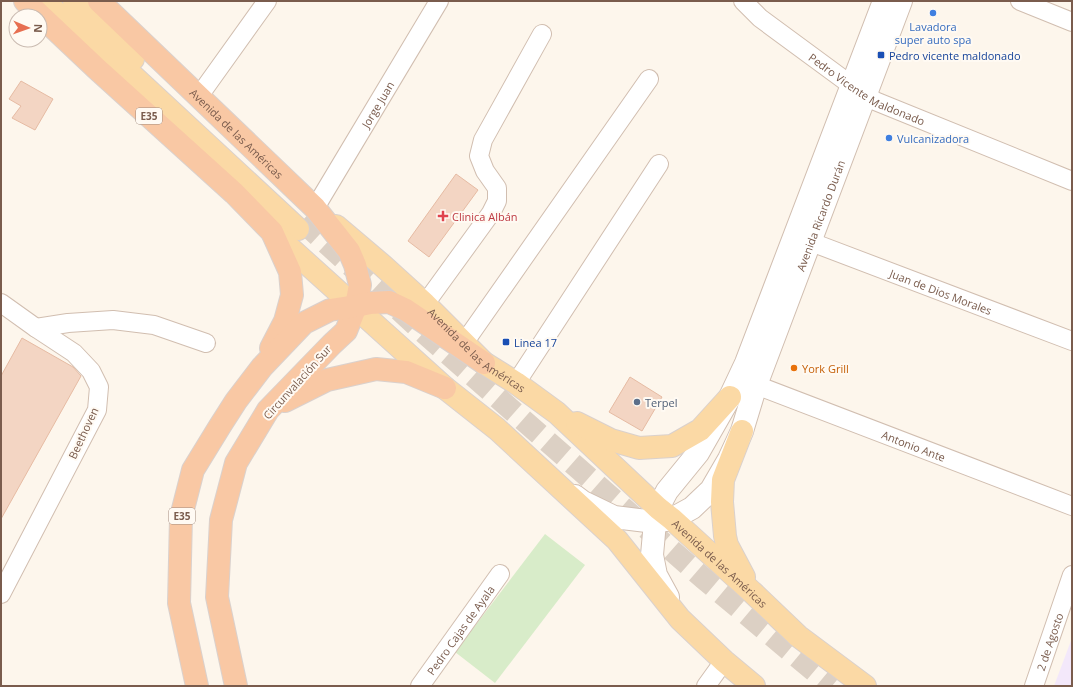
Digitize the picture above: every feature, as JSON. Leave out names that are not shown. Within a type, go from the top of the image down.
[{"type":"highway","name":"E35","points":[[25,1],[96,69],[234,194],[272,232],[290,272],[292,295],[285,321],[262,367],[236,401],[193,470],[182,517],[180,603],[197,686]]},
{"type":"highway","name":"Avenida de las Américas","points":[[100,1],[199,96],[305,219]]},
{"type":"highway","name":"Circunvalación Sur","points":[[236,686],[217,597],[221,520],[236,463],[268,410],[346,330],[356,306],[360,285],[355,265],[349,251],[305,219]]},
{"type":"highway","points":[[262,367],[304,323],[330,310],[370,303],[388,302],[406,310],[484,363]]},
{"type":"highway","points":[[268,410],[327,380],[376,369],[406,372],[445,388]]},
{"type":"main road","name":"Avenida de las Américas","points":[[43,1],[305,219],[382,265],[425,304],[484,363],[557,413],[661,516],[752,592],[798,636],[865,686]]},
{"type":"main road","name":"Avenida de las Américas","points":[[74,1],[142,68],[305,219]]},
{"type":"main road","points":[[272,232],[356,306],[445,388],[497,429],[617,540],[680,619],[724,661],[755,684]]},
{"type":"main road","points":[[557,413],[611,440],[638,448],[672,446],[700,430],[730,397]]},
{"type":"main road","points":[[742,431],[723,480],[722,502],[727,546],[752,592]]},
{"type":"street","points":[[199,96],[267,1]]},
{"type":"street","name":"Jorge Juan","points":[[305,219],[440,1]]},
{"type":"street","name":"Pedro Vicente Maldonado","points":[[743,1],[760,18],[875,101],[1072,181]]},
{"type":"street","name":"Avenida Ricardo Durán","points":[[884,1],[858,90],[811,242],[756,385],[742,431],[729,459],[711,490],[692,508],[661,516],[667,491],[698,453],[730,397],[746,363],[858,90],[901,1]]},
{"type":"street","points":[[1020,1],[1072,22]]},
{"type":"street","points":[[425,304],[491,213],[497,201],[496,188],[485,171],[479,156],[483,140],[542,34]]},
{"type":"street","points":[[464,343],[649,79]]},
{"type":"street","points":[[516,384],[659,164]]},
{"type":"street","name":"Juan de Dios Morales","points":[[811,242],[1072,341]]},
{"type":"street","name":"Beethoven","points":[[1,303],[74,353],[91,371],[99,387],[97,410],[1,594]]},
{"type":"street","points":[[36,328],[68,322],[114,320],[154,324],[206,343]]},
{"type":"street","name":"Antonio Ante","points":[[756,385],[1072,506]]},
{"type":"street","points":[[550,478],[583,502],[614,517],[661,516],[652,555],[656,575],[680,619]]},
{"type":"street","name":"Pedro Cajas de Ayala","points":[[420,686],[500,574]]},
{"type":"street","name":"2 de Agosto","points":[[1034,686],[1072,575]]},
{"type":"street","points":[[706,686],[724,661]]},
{"type":"shaded area","points":[[1072,638],[1072,686],[1054,686]]},
{"type":"green space","points":[[545,534],[585,565],[495,683],[455,652]]},
{"type":"building","points":[[21,81],[53,99],[35,130],[12,118],[21,106],[9,99]]},
{"type":"building","name":"Clinica Albán","points":[[456,174],[478,190],[429,257],[408,241]]},
{"type":"building","points":[[22,338],[73,367],[81,376],[1,519],[1,376]]},
{"type":"building","name":"Terpel","points":[[630,377],[662,397],[642,431],[609,412]]},
{"type":"tunnel","points":[[302,221],[423,332],[703,578],[832,686]]},
{"type":"place","name":"Lavadora super auto spa","points":[[933,13]]},
{"type":"place","name":"Pedro vicente maldonado","points":[[881,55]]},
{"type":"place","name":"Vulcanizadora","points":[[889,138]]},
{"type":"place","name":"Clinica Albán","points":[[443,216]]},
{"type":"place","name":"Linea 17","points":[[506,342]]},
{"type":"place","name":"York Grill","points":[[794,368]]},
{"type":"place","name":"Terpel","points":[[637,402]]}]
